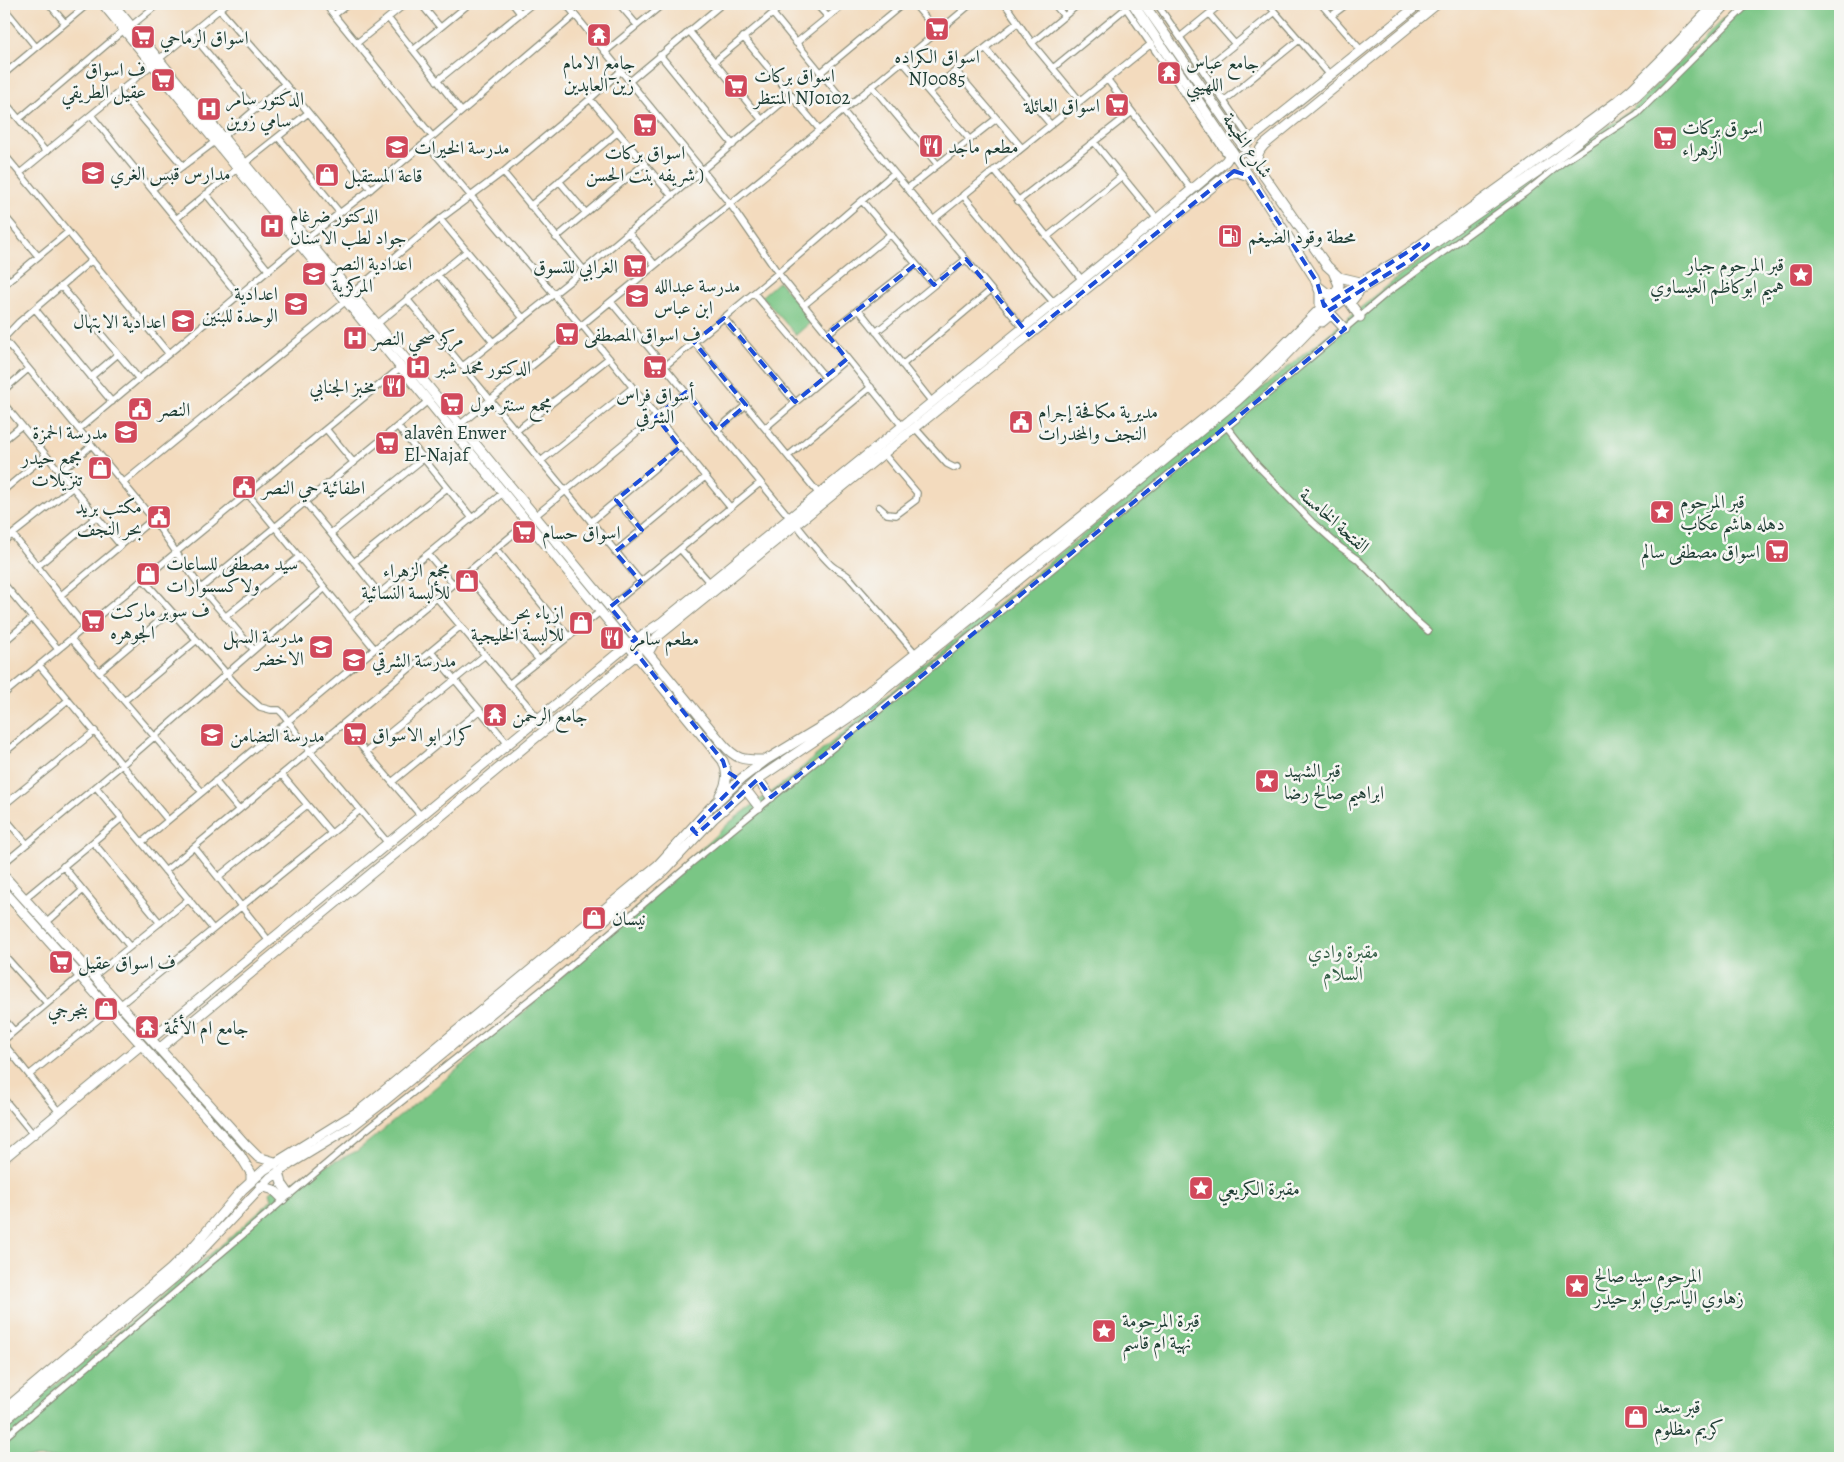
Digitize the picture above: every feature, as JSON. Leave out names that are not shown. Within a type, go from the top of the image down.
[{"type":"street","points":[[49,4],[65,22]]},
{"type":"street","points":[[4,74],[88,4]]},
{"type":"street","points":[[103,4],[128,28],[220,139],[349,297],[428,401],[447,417]]},
{"type":"street","points":[[113,4],[128,28]]},
{"type":"street","points":[[18,119],[158,4]]},
{"type":"street","points":[[20,173],[226,4]]},
{"type":"street","points":[[325,4],[432,136]]},
{"type":"street","points":[[334,15],[348,4]]},
{"type":"street","points":[[357,43],[405,4]]},
{"type":"street","points":[[422,4],[440,28]]},
{"type":"street","points":[[413,50],[469,4]]},
{"type":"street","points":[[513,4],[520,13]]},
{"type":"street","points":[[437,81],[532,4]]},
{"type":"street","points":[[566,4],[730,204],[778,273],[902,426]]},
{"type":"street","points":[[619,4],[637,25]]},
{"type":"street","points":[[606,52],[663,4]]},
{"type":"street","points":[[630,81],[720,4]]},
{"type":"street","points":[[714,62],[784,4]]},
{"type":"street","points":[[816,4],[828,17]]},
{"type":"street","points":[[796,43],[844,4]]},
{"type":"street","points":[[820,73],[903,4]]},
{"type":"street","points":[[914,4],[937,31]]},
{"type":"street","points":[[459,431],[490,399],[820,130],[937,31],[963,6],[971,4]]},
{"type":"street","points":[[1005,4],[1017,23],[1080,101]]},
{"type":"street","points":[[1054,4],[1064,16]]},
{"type":"street","points":[[1032,42],[1079,4]]},
{"type":"street","name":"شارع الخيمة","points":[[1144,4],[1242,146],[1334,274]]},
{"type":"street","points":[[1157,4],[1250,139]]},
{"type":"street","points":[[1180,37],[1220,4]]},
{"type":"street","points":[[1268,4],[1330,75]]},
{"type":"street","points":[[1321,4],[1361,50]]},
{"type":"street","points":[[1331,16],[1347,4]]},
{"type":"street","points":[[1242,146],[1419,4]]},
{"type":"street","points":[[1436,238],[1632,89],[1715,4]]},
{"type":"street","points":[[830,726],[1000,582],[1237,392],[1320,310],[1426,245],[1557,158],[1636,96],[1727,4]]},
{"type":"street","points":[[4,1438],[286,1196],[553,981],[771,797],[1226,427],[1387,293],[1525,193],[1562,163],[1637,114],[1748,4]]},
{"type":"street","points":[[1053,68],[1127,5],[1151,44],[1228,156],[1232,166],[1231,172]]},
{"type":"street","name":"شارع الخيمة","points":[[1127,5],[1151,31],[1228,156],[1249,176],[1319,286]]},
{"type":"street","points":[[1257,167],[1256,157],[1270,140],[1436,5]]},
{"type":"street","points":[[4,8],[6,16],[36,46]]},
{"type":"street","points":[[219,10],[285,84],[371,189]]},
{"type":"street","points":[[1190,70],[1201,67],[1235,44],[1275,12]]},
{"type":"street","points":[[773,14],[848,106]]},
{"type":"street","points":[[1209,14],[1235,44]]},
{"type":"street","points":[[79,429],[304,242],[371,189],[575,15]]},
{"type":"street","points":[[388,18],[461,111]]},
{"type":"street","points":[[929,92],[1017,23]]},
{"type":"street","points":[[1151,31],[1152,23],[1158,24]]},
{"type":"street","points":[[689,31],[762,120]]},
{"type":"street","points":[[191,33],[255,110]]},
{"type":"street","points":[[743,37],[820,130]]},
{"type":"street","points":[[1224,101],[1299,40]]},
{"type":"street","points":[[933,220],[1151,44]]},
{"type":"street","points":[[985,48],[1051,124]]},
{"type":"street","points":[[660,55],[733,145]]},
{"type":"street","points":[[902,61],[970,140]]},
{"type":"street","points":[[123,482],[349,297],[440,219],[503,172],[621,71]]},
{"type":"street","points":[[956,71],[1022,148]]},
{"type":"street","points":[[1107,79],[1192,190]]},
{"type":"street","points":[[152,190],[220,139],[285,84]]},
{"type":"street","points":[[872,86],[938,165]]},
{"type":"street","points":[[120,92],[182,166]]},
{"type":"street","points":[[463,366],[492,340],[584,270],[791,95]]},
{"type":"street","points":[[590,99],[671,195]]},
{"type":"street","points":[[4,101],[46,152]]},
{"type":"street","points":[[842,111],[1023,328]]},
{"type":"street","points":[[1018,200],[1132,112]]},
{"type":"street","points":[[176,219],[308,113]]},
{"type":"street","points":[[91,115],[239,296]]},
{"type":"street","points":[[907,189],[996,119]]},
{"type":"street","points":[[1262,130],[1270,140]]},
{"type":"street","points":[[530,206],[618,132]]},
{"type":"street","points":[[278,137],[340,213]]},
{"type":"street","points":[[425,142],[609,358],[730,507]]},
{"type":"street","points":[[1094,142],[1157,219]]},
{"type":"street","points":[[4,154],[169,354]]},
{"type":"street","points":[[151,1039],[632,642],[662,622],[710,583],[914,428],[932,402],[947,396],[1023,328],[1192,190],[1228,156]]},
{"type":"street","points":[[556,238],[644,164]]},
{"type":"street","points":[[994,170],[1082,280]]},
{"type":"street","points":[[503,172],[584,270]]},
{"type":"street","points":[[648,653],[657,637],[793,521],[819,494],[902,426],[926,413],[1231,172],[1249,176]]},
{"type":"street","points":[[665,366],[778,273],[894,173]]},
{"type":"street","points":[[1047,237],[1122,176]]},
{"type":"street","points":[[559,181],[586,213]]},
{"type":"street","points":[[206,194],[269,271]]},
{"type":"street","points":[[963,195],[1054,302]]},
{"type":"street","points":[[862,201],[934,285]]},
{"type":"street","points":[[4,215],[38,256]]},
{"type":"street","points":[[440,219],[523,318]]},
{"type":"street","points":[[4,285],[68,232]]},
{"type":"street","points":[[628,232],[655,265]]},
{"type":"street","points":[[804,305],[891,234]]},
{"type":"street","points":[[377,324],[467,251]]},
{"type":"street","points":[[876,332],[966,259]]},
{"type":"street","points":[[92,260],[35,309],[4,339],[153,519],[201,588],[254,650]]},
{"type":"street","points":[[827,334],[916,264]]},
{"type":"street","points":[[4,274],[9,281]]},
{"type":"street","points":[[1334,274],[1361,285]]},
{"type":"street","points":[[1319,286],[1328,294],[1336,293],[1339,285],[1334,274]]},
{"type":"street","points":[[438,275],[492,340]]},
{"type":"street","points":[[1360,317],[1350,302],[1361,285]]},
{"type":"street","points":[[210,1234],[279,1171],[343,1126],[682,846],[696,831],[758,779],[935,648],[1238,400],[1272,369],[1328,310],[1361,285]]},
{"type":"street","points":[[61,286],[139,379]]},
{"type":"street","points":[[1319,286],[1321,297],[1320,310]]},
{"type":"street","points":[[902,365],[991,290]]},
{"type":"street","points":[[754,293],[825,377]]},
{"type":"street","points":[[349,297],[377,324],[447,417],[632,642],[648,653],[730,752],[741,759],[746,767],[743,773],[733,776],[726,771]]},
{"type":"street","points":[[407,299],[641,582]]},
{"type":"street","points":[[611,302],[830,565],[848,576],[916,654]]},
{"type":"street","points":[[35,309],[112,402]]},
{"type":"street","points":[[859,310],[932,402]]},
{"type":"street","points":[[1309,330],[1332,316],[1337,318],[1345,329]]},
{"type":"street","points":[[724,318],[795,402]]},
{"type":"street","points":[[694,342],[819,494]]},
{"type":"street","points":[[91,378],[118,354]]},
{"type":"street","points":[[516,431],[609,358]]},
{"type":"street","points":[[765,428],[847,359]]},
{"type":"street","points":[[4,694],[401,367]]},
{"type":"street","points":[[4,390],[28,369]]},
{"type":"street","points":[[788,456],[871,387]]},
{"type":"street","points":[[541,461],[632,388]]},
{"type":"street","points":[[142,842],[374,648],[686,392]]},
{"type":"street","points":[[201,588],[428,401]]},
{"type":"street","points":[[4,404],[121,546]]},
{"type":"street","points":[[717,430],[746,405]]},
{"type":"street","points":[[4,440],[21,426]]},
{"type":"street","points":[[398,427],[472,518]]},
{"type":"street","name":"الفتحة الخامسة","points":[[1226,427],[1257,465],[1312,522],[1340,547],[1357,559],[1384,585],[1412,617],[1428,631]]},
{"type":"street","points":[[914,428],[947,464],[955,468],[957,467]]},
{"type":"street","points":[[326,429],[354,463]]},
{"type":"street","points":[[459,431],[504,492],[531,519]]},
{"type":"street","points":[[60,472],[92,445]]},
{"type":"street","points":[[591,522],[680,447]]},
{"type":"street","points":[[879,507],[887,514],[896,515],[916,500],[918,496],[883,453]]},
{"type":"street","points":[[4,490],[46,455]]},
{"type":"street","points":[[330,533],[423,458]]},
{"type":"street","points":[[615,552],[705,477]]},
{"type":"street","points":[[509,684],[641,582],[760,483]]},
{"type":"street","points":[[4,541],[73,487]]},
{"type":"street","points":[[354,562],[447,488]]},
{"type":"street","points":[[349,618],[504,492]]},
{"type":"street","points":[[247,493],[374,648]]},
{"type":"street","points":[[616,500],[642,530]]},
{"type":"street","points":[[305,502],[379,593]]},
{"type":"street","points":[[38,566],[97,516]]},
{"type":"street","points":[[61,595],[153,519]]},
{"type":"street","points":[[12,535],[85,626]]},
{"type":"street","points":[[496,549],[569,637]]},
{"type":"street","points":[[680,549],[710,583]]},
{"type":"street","points":[[428,554],[452,584]]},
{"type":"street","points":[[225,617],[299,557]]},
{"type":"street","points":[[466,573],[539,660]]},
{"type":"street","points":[[144,579],[240,689],[260,707],[279,710],[310,751],[388,843]]},
{"type":"street","points":[[4,586],[58,649]]},
{"type":"street","points":[[4,863],[123,764],[325,588]]},
{"type":"street","points":[[436,597],[538,719]]},
{"type":"street","points":[[99,672],[171,611]]},
{"type":"street","points":[[4,642],[32,618]]},
{"type":"street","points":[[165,871],[461,626]]},
{"type":"street","points":[[71,639],[202,792]]},
{"type":"street","points":[[124,701],[197,640]]},
{"type":"street","points":[[632,642],[636,654],[722,761],[726,771],[725,786],[696,831]]},
{"type":"street","points":[[431,650],[508,744]]},
{"type":"street","points":[[159,1049],[636,654]]},
{"type":"street","points":[[366,752],[485,655]]},
{"type":"street","points":[[39,665],[168,820]]},
{"type":"street","points":[[4,753],[68,700]]},
{"type":"street","points":[[392,782],[480,710]]},
{"type":"street","points":[[343,725],[392,782],[424,813],[435,820]]},
{"type":"street","points":[[4,805],[95,731]]},
{"type":"street","points":[[710,808],[766,760],[812,738]]},
{"type":"street","points":[[741,759],[766,760]]},
{"type":"street","points":[[282,774],[331,833]]},
{"type":"street","points":[[758,779],[771,797]]},
{"type":"street","points":[[215,781],[239,810]]},
{"type":"street","points":[[96,787],[213,929]]},
{"type":"street","points":[[746,790],[759,807]]},
{"type":"street","points":[[218,877],[307,805]]},
{"type":"street","points":[[120,1005],[360,810]]},
{"type":"street","points":[[4,817],[27,844]]},
{"type":"street","points":[[24,899],[122,818]]},
{"type":"street","points":[[412,823],[420,833]]},
{"type":"street","points":[[94,842],[160,923]]},
{"type":"street","points":[[194,847],[269,941]]},
{"type":"street","points":[[63,866],[130,947]]},
{"type":"street","points":[[4,876],[246,1146],[261,1158],[275,1162]]},
{"type":"street","points":[[32,923],[43,919],[83,890]]},
{"type":"street","points":[[4,891],[240,1155],[249,1168],[252,1182]]},
{"type":"street","points":[[94,976],[189,899]]},
{"type":"street","points":[[50,942],[52,936],[58,936]]},
{"type":"street","points":[[4,955],[47,1003]]},
{"type":"street","points":[[4,1040],[80,976]]},
{"type":"street","points":[[200,999],[208,1008]]},
{"type":"street","points":[[29,1076],[110,1010]]},
{"type":"street","points":[[4,1019],[14,1031]]},
{"type":"street","points":[[4,1044],[59,1112]]},
{"type":"street","points":[[4,1158],[142,1045]]},
{"type":"street","points":[[4,1099],[32,1134]]},
{"type":"street","points":[[4,1422],[181,1272],[252,1182],[275,1162],[327,1136]]},
{"type":"street","points":[[249,1168],[255,1172],[263,1170],[264,1164],[261,1158]]},
{"type":"street","points":[[279,1171],[286,1196]]},
{"type":"street","points":[[261,1186],[286,1196]]},
{"type":"street","points":[[4,1410],[171,1269],[198,1249]]},
{"type":"highlighted area","points":[[1234,171],[1249,176],[1317,282],[1324,306],[1423,242],[1428,245],[1412,259],[1328,311],[1345,329],[858,728],[771,797],[758,779],[697,834],[692,829],[740,780],[726,771],[723,761],[629,644],[636,639],[610,607],[641,582],[615,552],[642,530],[616,500],[680,447],[656,417],[686,392],[717,430],[746,405],[694,342],[724,318],[795,402],[847,359],[827,334],[916,264],[934,285],[966,259],[1029,335]]},
{"type":"green space","name":"مقبرة وادي السلام","points":[[1738,4],[1840,4],[1840,1458],[4,1458],[4,1427],[27,1406],[76,1369],[232,1236],[271,1200],[269,1193],[283,1181],[290,1183],[357,1151],[469,1060],[483,1042],[525,1011],[730,822],[791,777],[889,693],[1402,274],[1632,109]]},
{"type":"green space","points":[[779,281],[812,321],[796,335],[762,296]]},
{"type":"place","name":"اسواق الكراده NJ0085","points":[[937,29]]},
{"type":"place","name":"جامع الامام زين العابدين","points":[[599,35]]},
{"type":"place","name":"اسواق الرماحي","points":[[143,37]]},
{"type":"place","name":"جامع عباس اللهيبي","points":[[1169,73]]},
{"type":"place","name":"ف اسواق عقيل الطريقي","points":[[163,80]]},
{"type":"place","name":"اسواق بركات المنتظر NJ0102","points":[[736,86]]},
{"type":"place","name":"اسواق العائلة","points":[[1117,105]]},
{"type":"place","name":"الدكتور سامر سامي زوين","points":[[209,109]]},
{"type":"place","name":"اسواق بركات شريفه بنت الحسن )","points":[[645,125]]},
{"type":"place","name":"اسو ق بركات الزهراء","points":[[1665,138]]},
{"type":"place","name":"مطعم ماجد","points":[[931,146]]},
{"type":"place","name":"مدرسة الخيرات","points":[[397,147]]},
{"type":"place","name":"مدارس قبس الغري","points":[[93,173]]},
{"type":"place","name":"قاعة المستقبل","points":[[327,175]]},
{"type":"place","name":"الدكتور ضرغام جواد لطب الاسنان","points":[[272,226]]},
{"type":"place","name":"محطة وقود الضيغم","points":[[1230,236]]},
{"type":"place","name":"الغرابي للتسوق","points":[[635,266]]},
{"type":"place","name":"اعدادية النصر المركزية","points":[[314,274]]},
{"type":"place","name":"قبر المرحوم جبار هميم ابوكاظم العيساوي","points":[[1801,275]]},
{"type":"place","name":"مدرسة عبدالله ابن عباس","points":[[637,296]]},
{"type":"place","name":"اعدادية الوحدة للبنين","points":[[296,304]]},
{"type":"place","name":"اعدادية الابتهال","points":[[183,321]]},
{"type":"place","name":"ف اسواق المصطفى","points":[[567,334]]},
{"type":"place","name":"مركز صحي النصر","points":[[355,338]]},
{"type":"place","name":"الدكتور محمد شبر","points":[[418,367]]},
{"type":"place","name":"أسواق فراس الشرقي","points":[[655,367]]},
{"type":"place","name":"مخبز الجنابي","points":[[394,386]]},
{"type":"place","name":"مجمع سنتر مول","points":[[452,404]]},
{"type":"place","name":"النصر","points":[[140,409]]},
{"type":"place","name":"مديرية مكافحة إجرام النجف والمخدرات","points":[[1021,422]]},
{"type":"place","name":"مدرسة الحمزة","points":[[126,432]]},
{"type":"place","name":"alavên Enwer El-Najaf","points":[[387,443]]},
{"type":"place","name":"مجمع حيدر تنزيلات","points":[[100,468]]},
{"type":"place","name":"اطفائية حي النصر","points":[[244,487]]},
{"type":"place","name":"قبر المرحوم دهله هاشم عكاب","points":[[1662,512]]},
{"type":"place","name":"مكتب بريد بحر النجف","points":[[159,517]]},
{"type":"place","name":"اسواق حسام","points":[[524,532]]},
{"type":"place","name":"اسواق مصطفى سالم","points":[[1777,551]]},
{"type":"place","name":"سيد مصطفى للساعات ولاكسسوارات","points":[[148,574]]},
{"type":"place","name":"مجمع الزهراء للألبسة النسائية","points":[[467,581]]},
{"type":"place","name":"ف سوبر ماركت الجوهره","points":[[93,621]]},
{"type":"place","name":"ازياء بحر للالبسة الخليجية","points":[[581,623]]},
{"type":"place","name":"مطعم سامر","points":[[612,638]]},
{"type":"place","name":"مدرسة السهل الاخضر","points":[[321,647]]},
{"type":"place","name":"مدرسة الشرقي","points":[[354,660]]},
{"type":"place","name":"جامع الرحمن","points":[[495,715]]},
{"type":"place","name":"كرار ابو الاسواق","points":[[355,734]]},
{"type":"place","name":"مدرسة التضامن","points":[[212,735]]},
{"type":"place","name":"قبر الشهيد ابراهيم صالح رضا","points":[[1267,781]]},
{"type":"place","name":"نيسان","points":[[594,918]]},
{"type":"place","name":"ف اسواق عقيل","points":[[61,962]]},
{"type":"place","name":"بنجرجي","points":[[106,1009]]},
{"type":"place","name":"جامع ام الأئمة","points":[[147,1027]]},
{"type":"place","name":"مقبرة الكريعي","points":[[1201,1188]]},
{"type":"place","name":"المرحوم سيد صالح زهاوي الياسري ابو حيدر","points":[[1577,1286]]},
{"type":"place","name":"قبرة المرحومة نهية ام قاسم","points":[[1104,1331]]},
{"type":"place","name":"قبر سعد كريم مظلوم","points":[[1636,1417]]}]
